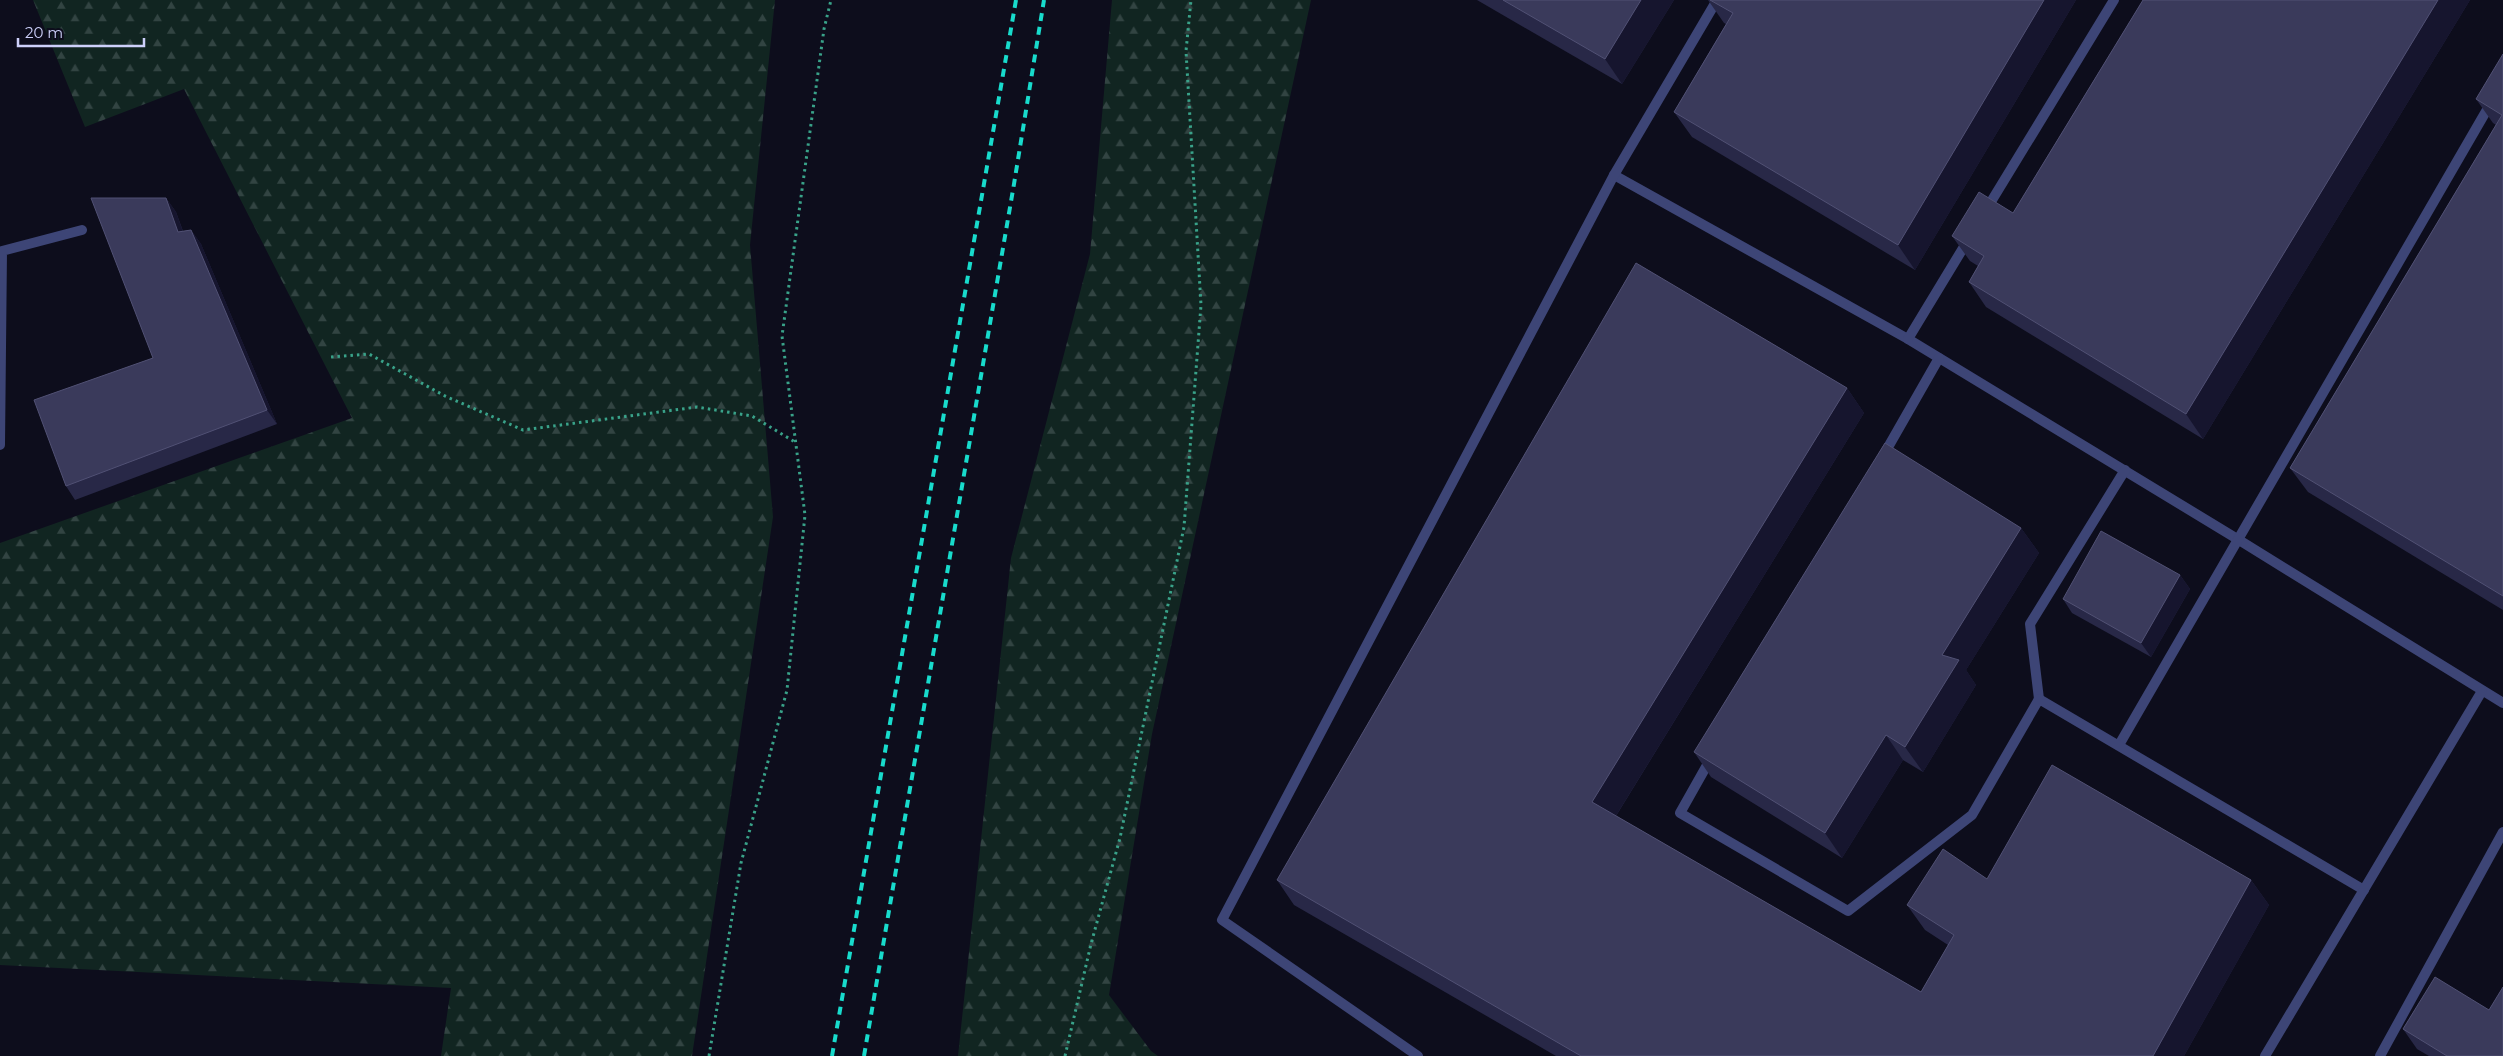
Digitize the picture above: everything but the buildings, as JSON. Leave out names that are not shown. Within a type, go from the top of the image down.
[{"type":"lane","points":[[1418,1056],[1222,920],[1614,176],[1717,0]]},
{"type":"lane","points":[[1908,339],[2114,0]]},
{"type":"lane","points":[[2119,746],[2503,82]]},
{"type":"lane","points":[[1614,176],[1908,339],[2503,703]]},
{"type":"lane","points":[[0,446],[2,251],[82,230]]},
{"type":"lane","points":[[1875,470],[1939,358]]},
{"type":"lane","points":[[1714,752],[1680,813],[1848,912],[1972,815],[2039,699],[2030,624],[2124,470]]},
{"type":"lane","points":[[2265,1056],[2482,691]]},
{"type":"lane","points":[[2039,699],[2364,890]]},
{"type":"lane","points":[[2380,1056],[2503,832]]},
{"type":"path","points":[[709,1056],[741,863],[786,690],[805,515],[782,336],[824,29],[831,0]]},
{"type":"path","points":[[1065,1056],[1090,944],[1120,838],[1184,527],[1201,305],[1186,51],[1191,0]]},
{"type":"path","points":[[331,357],[369,354],[445,396],[523,430],[697,407],[752,416],[796,442]]},
{"type":"green space","points":[[33,0],[775,0],[750,245],[773,517],[692,1056],[441,1056],[451,988],[0,965],[0,543],[352,418],[184,89],[85,127]]},
{"type":"green space","points":[[1112,0],[1311,0],[1152,734],[1109,995],[1151,1051],[1158,1056],[958,1056],[1011,558],[1090,254]]},
{"type":"railway","points":[[832,1056],[1016,0]]},
{"type":"railway","points":[[864,1056],[1044,0]]}]
